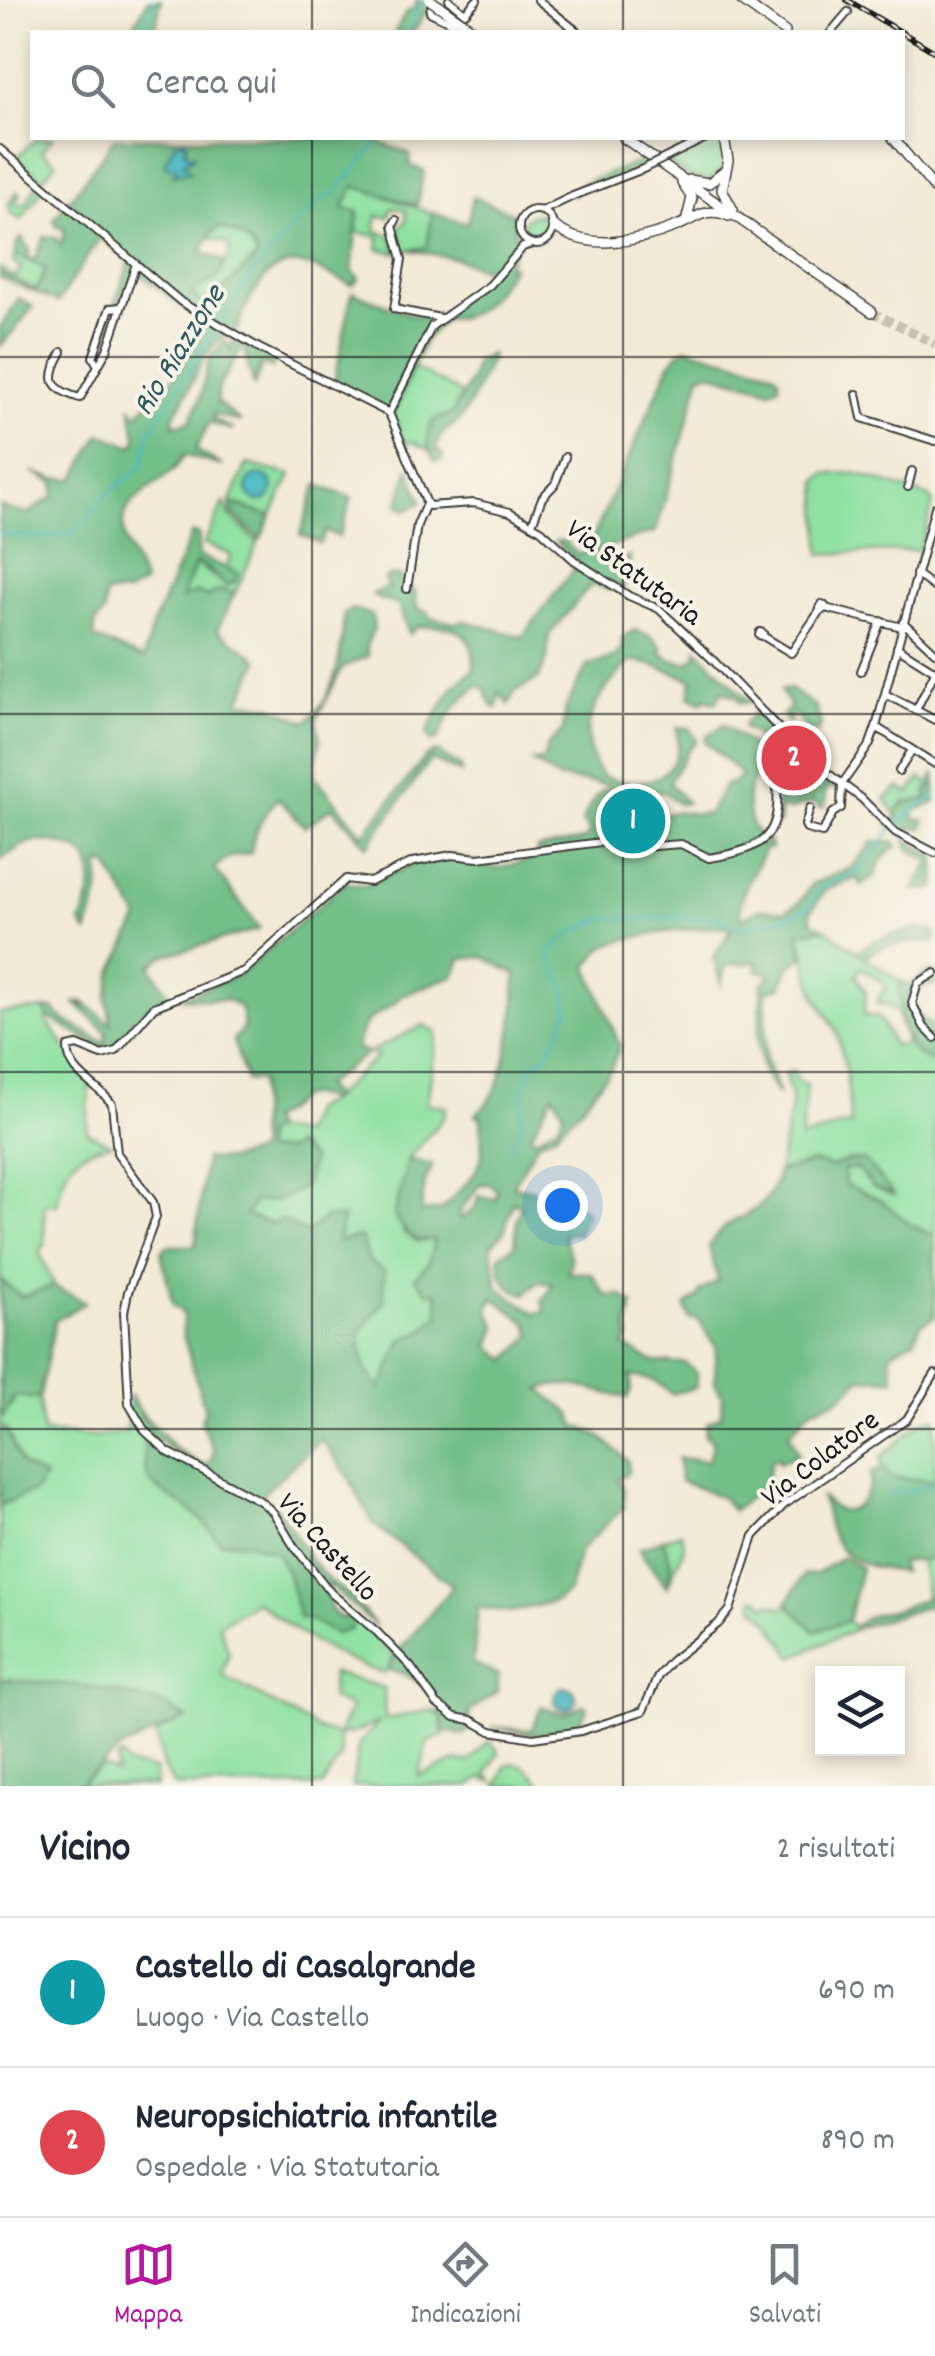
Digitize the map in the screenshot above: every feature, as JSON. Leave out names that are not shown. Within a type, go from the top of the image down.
[{"type":"main road","points":[[741,0],[783,30]]},
{"type":"main road","points":[[438,2],[473,30]]},
{"type":"main road","points":[[627,140],[872,312]]},
{"type":"main road","points":[[895,140],[935,189]]},
{"type":"main road","points":[[725,141],[722,187],[728,206],[774,243]]},
{"type":"main road","points":[[642,151],[698,184],[714,180],[726,169]]},
{"type":"main road","points":[[642,151],[689,191],[692,209],[682,224]]},
{"type":"main road","points":[[552,227],[566,234],[614,242],[682,224],[701,213],[718,212],[774,243]]},
{"type":"street","points":[[457,30],[454,24],[430,12],[438,2],[466,13],[478,0]]},
{"type":"street","points":[[538,0],[576,30]]},
{"type":"street","points":[[833,30],[848,12]]},
{"type":"street","points":[[517,254],[519,224],[530,211],[542,211],[702,140]]},
{"type":"street","points":[[0,149],[178,300],[227,330],[389,413],[426,504],[417,525],[407,589]]},
{"type":"street","points":[[389,413],[424,339],[440,318],[482,292],[517,254],[532,244],[542,243],[552,227],[558,204]]},
{"type":"street","points":[[542,211],[552,227]]},
{"type":"street","points":[[396,220],[393,226],[402,259],[394,309],[440,318]]},
{"type":"street","points":[[521,235],[532,244]]},
{"type":"street","points":[[62,352],[51,372],[52,378],[59,390],[80,398],[98,366],[136,264]]},
{"type":"street","points":[[857,394],[862,418],[935,440]]},
{"type":"street","name":"Via Statutaria","points":[[532,524],[566,457]]},
{"type":"street","points":[[908,487],[912,471]]},
{"type":"street","name":"Via Statutaria","points":[[426,504],[487,505],[510,512],[629,596],[659,609],[712,658],[806,757],[861,798],[892,829],[935,853]]},
{"type":"street","points":[[810,808],[807,829],[822,832],[840,808],[842,784],[870,744],[935,506]]},
{"type":"street","points":[[916,574],[935,588]]},
{"type":"street","points":[[763,636],[791,654],[823,608],[902,625],[935,652]]},
{"type":"street","points":[[862,671],[881,622]]},
{"type":"street","points":[[897,647],[935,671],[916,710]]},
{"type":"street","points":[[886,694],[935,720]]},
{"type":"street","points":[[876,727],[935,764]]},
{"type":"street","name":"Via Castello","points":[[630,1716],[581,1731],[534,1738],[490,1732],[476,1722],[445,1711],[410,1666],[332,1593],[273,1512],[168,1452],[144,1431],[129,1404],[124,1312],[155,1223],[155,1208],[117,1153],[112,1104],[81,1077],[67,1050],[72,1045],[102,1055],[116,1051],[154,1008],[244,971],[346,879],[370,882],[413,862],[452,855],[478,858],[600,842],[681,844],[702,857],[712,858],[759,842],[775,826],[778,789],[774,752],[780,730]]},
{"type":"street","points":[[899,771],[912,750]]},
{"type":"street","points":[[935,973],[922,977],[912,1003],[924,1027],[935,1038]]},
{"type":"street","name":"Via Colatore","points":[[630,1716],[644,1711],[658,1676],[670,1661],[730,1610],[754,1536],[784,1506],[907,1420],[935,1374]]},
{"type":"green space","points":[[148,0],[161,0],[155,30],[137,30],[135,23]]},
{"type":"green space","points":[[416,0],[427,2],[425,14],[414,30],[396,30],[406,12],[416,7]]},
{"type":"green space","points":[[34,140],[50,140],[42,151],[57,163],[42,179],[16,158]]},
{"type":"green space","points":[[114,140],[183,140],[377,140],[410,154],[410,165],[424,171],[417,206],[354,186],[343,208],[358,212],[352,270],[359,279],[352,285],[299,264],[277,268],[255,291],[238,329],[225,335],[206,354],[173,416],[174,425],[190,421],[200,399],[209,359],[225,340],[231,351],[233,340],[244,345],[219,386],[217,402],[241,422],[213,414],[213,419],[234,430],[209,423],[196,450],[223,466],[184,455],[126,512],[125,540],[144,583],[128,593],[105,594],[104,613],[95,623],[94,638],[143,659],[152,627],[192,533],[199,534],[198,556],[238,573],[227,587],[196,563],[182,598],[196,592],[208,597],[219,590],[235,593],[217,630],[259,660],[240,701],[271,706],[306,722],[331,686],[344,614],[352,609],[372,615],[374,628],[366,646],[368,656],[343,667],[316,720],[320,740],[314,775],[363,835],[427,755],[437,752],[461,767],[461,773],[431,759],[367,846],[332,807],[305,827],[278,798],[260,823],[251,853],[230,857],[214,868],[260,929],[163,956],[151,966],[169,996],[143,1011],[133,1029],[108,1051],[49,1018],[44,1009],[54,1009],[58,1016],[105,1043],[107,1032],[74,1002],[85,1006],[81,1000],[111,1024],[107,999],[112,974],[139,918],[107,864],[100,864],[99,893],[87,933],[81,923],[89,900],[91,867],[78,850],[46,841],[32,842],[0,860],[0,506],[26,513],[54,497],[54,482],[32,472],[56,479],[75,479],[100,434],[131,446],[137,441],[131,407],[138,415],[158,387],[170,383],[183,363],[182,348],[200,320],[137,272],[124,311],[115,303],[130,262],[100,237],[58,302],[0,278],[0,269],[1,274],[37,290],[46,269],[16,255],[16,244],[22,238],[30,251],[27,257],[35,260],[44,237],[55,237],[61,245],[65,230],[56,226],[54,218],[64,208],[61,205],[71,198]],"holes":[[[183,140],[187,144],[185,154],[194,156],[185,160],[189,171],[178,173],[177,167],[165,163],[173,148]],[[219,227],[237,234],[257,257],[214,299],[203,304],[191,293],[219,276],[223,261],[202,252],[211,233]]]},
{"type":"green space","points":[[713,140],[720,144],[724,160],[710,180],[691,178],[667,162]]},
{"type":"green space","points":[[645,160],[650,163],[569,195],[583,183]]},
{"type":"green space","points":[[36,185],[43,189],[21,220],[11,214],[9,203],[17,192],[20,194],[15,202],[21,205],[28,201]]},
{"type":"green space","points":[[354,186],[432,213],[427,248],[402,250],[399,228],[406,221],[406,210],[392,208],[389,217],[377,216],[376,231],[392,236],[397,253],[378,249],[379,237],[356,232],[358,212],[343,208]]},
{"type":"green space","points":[[473,197],[514,214],[517,245],[506,266],[513,266],[500,285],[477,310],[446,318],[425,340],[394,414],[334,383],[352,292],[414,316],[440,315],[491,272],[455,258],[410,250],[427,247],[432,213],[467,224]]},
{"type":"green space","points":[[536,214],[546,217],[546,237],[536,240],[526,237],[523,227],[526,217]]},
{"type":"green space","points":[[219,227],[247,241],[257,257],[214,299],[203,304],[191,293],[219,276],[230,252],[228,244],[208,237]]},
{"type":"green space","points":[[16,255],[46,269],[37,290],[1,274],[0,268],[16,277],[21,267],[13,262]]},
{"type":"green space","points":[[19,298],[33,307],[0,347],[0,328]]},
{"type":"green space","points":[[246,343],[276,359],[272,368],[262,364],[254,386],[246,359]]},
{"type":"green space","points":[[687,348],[772,371],[779,377],[779,385],[771,390],[708,372],[701,375],[656,531],[596,551],[597,559],[605,563],[630,557],[629,576],[623,578],[624,589],[613,584],[609,590],[592,584],[549,635],[547,659],[538,679],[514,692],[509,704],[499,693],[497,708],[478,685],[453,710],[437,740],[431,741],[426,734],[452,688],[474,669],[471,645],[459,632],[440,626],[417,627],[409,634],[398,604],[372,594],[389,588],[385,580],[388,576],[400,576],[404,585],[415,592],[417,609],[429,612],[428,617],[454,623],[466,621],[522,637],[577,565],[556,541],[564,541],[578,555],[588,549],[671,362]]},
{"type":"green space","points":[[490,354],[465,412],[440,438],[436,450],[442,453],[443,460],[435,461],[428,440],[431,424],[452,414],[471,380],[475,363]]},
{"type":"green space","points":[[413,367],[462,394],[452,414],[432,425],[428,449],[410,441],[405,447],[394,414]]},
{"type":"green space","points":[[247,464],[291,475],[271,516],[230,503]]},
{"type":"green space","points":[[409,469],[422,502],[406,510],[398,505]]},
{"type":"green space","points":[[855,473],[930,497],[933,503],[920,550],[821,554],[818,480],[825,474]]},
{"type":"green space","points":[[317,485],[352,498],[339,537],[326,531],[320,543],[300,534]]},
{"type":"green space","points":[[224,503],[230,516],[258,543],[235,593],[219,590],[208,597],[181,600],[196,563],[227,586],[237,573],[226,568],[231,555],[204,544]]},
{"type":"green space","points":[[230,503],[271,516],[260,540],[232,513]]},
{"type":"green space","points":[[635,630],[652,637],[662,647],[660,652],[671,660],[689,663],[697,649],[750,702],[741,703],[736,696],[722,691],[716,703],[704,698],[702,703],[689,696],[692,680],[645,663],[625,666],[599,700],[589,724],[589,749],[602,776],[624,782],[647,781],[665,772],[672,763],[678,746],[677,727],[689,728],[697,741],[669,783],[687,803],[678,804],[665,792],[635,790],[620,799],[608,798],[603,806],[615,807],[620,814],[608,814],[611,830],[623,830],[630,839],[642,841],[658,820],[670,812],[709,813],[725,785],[742,775],[705,741],[706,736],[724,725],[758,750],[763,745],[744,728],[758,709],[776,729],[774,778],[771,782],[757,775],[748,795],[748,811],[756,832],[761,834],[759,846],[769,840],[771,848],[765,849],[747,883],[741,900],[741,919],[759,909],[786,911],[799,903],[812,884],[851,868],[873,842],[893,842],[898,846],[883,858],[876,875],[861,885],[857,878],[825,890],[810,913],[812,922],[825,929],[799,932],[803,957],[788,967],[782,987],[766,991],[766,1060],[779,1095],[764,1074],[758,1042],[762,984],[769,973],[756,970],[759,962],[726,965],[721,984],[713,958],[732,928],[628,939],[603,948],[588,967],[620,1046],[611,1069],[579,1110],[556,1133],[538,1142],[513,1186],[534,1190],[538,1200],[570,1199],[587,1212],[578,1234],[563,1234],[571,1259],[569,1273],[591,1273],[606,1296],[621,1295],[633,1304],[629,1339],[624,1346],[654,1362],[685,1363],[696,1372],[697,1387],[672,1394],[654,1380],[630,1376],[632,1389],[628,1398],[573,1385],[540,1390],[570,1413],[576,1426],[599,1435],[628,1461],[628,1473],[618,1480],[624,1490],[624,1507],[580,1550],[569,1590],[556,1601],[510,1612],[478,1607],[473,1663],[498,1675],[497,1692],[470,1711],[468,1731],[463,1735],[443,1731],[439,1706],[427,1689],[388,1670],[392,1659],[453,1586],[374,1525],[348,1476],[321,1439],[260,1496],[277,1507],[310,1559],[331,1583],[350,1594],[376,1626],[329,1585],[327,1595],[332,1611],[343,1619],[347,1611],[353,1616],[351,1629],[336,1634],[299,1618],[288,1574],[277,1553],[248,1542],[221,1542],[195,1514],[156,1487],[147,1475],[144,1437],[184,1466],[195,1468],[152,1435],[134,1405],[176,1449],[203,1465],[210,1462],[214,1451],[201,1422],[205,1410],[183,1334],[183,1313],[173,1305],[161,1252],[167,1246],[195,1246],[205,1159],[228,1160],[258,1152],[260,1080],[246,1080],[233,1040],[244,1027],[241,1008],[228,1000],[181,998],[240,974],[345,883],[365,885],[414,864],[451,855],[496,869],[536,858],[537,849],[584,840],[590,833],[582,821],[608,785],[557,778],[532,762],[543,761],[547,746],[563,731],[566,707],[587,666],[614,657],[622,649],[622,638]],"holes":[[[483,957],[517,975],[510,1040],[498,1084],[475,1114],[481,1118],[482,1158],[473,1176],[441,1210],[421,1212],[425,1182],[433,1165],[408,1159],[394,1216],[410,1236],[434,1240],[429,1262],[415,1278],[428,1292],[438,1293],[439,1316],[423,1331],[402,1340],[380,1389],[365,1369],[359,1333],[384,1301],[384,1271],[368,1260],[361,1237],[337,1241],[343,1218],[325,1218],[306,1233],[281,1220],[273,1224],[246,1216],[253,1202],[278,1200],[304,1187],[312,1160],[295,1145],[288,1150],[264,1151],[264,1135],[273,1130],[269,1120],[301,1097],[334,1097],[323,1086],[368,1053],[357,1049],[364,1026],[404,994],[454,977],[461,959]],[[553,1094],[564,1112],[558,1125],[534,1139],[531,1135]],[[480,1184],[489,1184],[498,1191],[495,1199],[478,1196],[475,1208],[460,1219],[460,1211]],[[513,1201],[521,1207],[515,1245],[500,1255],[500,1269],[508,1285],[525,1294],[538,1282],[553,1284],[542,1301],[545,1311],[535,1313],[498,1288],[491,1246],[504,1232]],[[494,1298],[528,1324],[532,1335],[507,1360],[490,1346],[497,1327],[488,1309]]]},
{"type":"green space","points":[[790,689],[815,706],[821,725],[818,732],[808,730],[794,713],[790,724],[783,715],[791,706],[780,690]]},
{"type":"green space","points":[[815,775],[837,784],[838,789],[826,788],[825,806],[819,808],[814,802],[789,810],[781,808],[776,823],[778,794],[805,795]]},
{"type":"green space","points":[[935,775],[935,784],[927,790],[928,799],[904,803],[895,813],[885,799],[900,787],[908,794],[921,778],[929,784]]},
{"type":"green space","points":[[935,784],[935,803],[914,811],[914,819],[924,820],[923,828],[911,828],[906,835],[888,823],[898,816],[895,813],[904,803],[928,799],[927,790]]},
{"type":"green space","points":[[906,840],[935,855],[935,888],[914,890],[931,861],[910,850]]},
{"type":"green space","points":[[825,929],[900,981],[908,1042],[923,1058],[935,1061],[935,1236],[912,1226],[880,1200],[845,1185],[843,1169],[857,1168],[874,1188],[894,1195],[850,1160],[832,1167],[814,1162],[778,1172],[792,1102],[785,1074],[793,1070],[798,1083],[807,1085],[801,1139],[851,1126],[846,1070],[836,1030],[815,995],[799,932]],"holes":[[[861,968],[885,987],[876,1004],[887,1004],[897,1012],[907,1044],[894,1046],[878,1016],[864,1016],[866,992],[856,975]]]},
{"type":"green space","points":[[919,929],[935,931],[935,941],[888,946],[865,957],[857,952],[886,936]]},
{"type":"green space","points":[[927,972],[935,972],[935,984],[922,986],[915,995],[909,994],[909,1007],[935,1029],[935,1061],[923,1058],[908,1042],[900,1005],[900,981],[910,986]]},
{"type":"green space","points":[[44,1009],[49,1018],[46,1020],[90,1080],[87,1132],[110,1144],[77,1157],[66,1172],[57,1205],[44,1204],[45,1245],[39,1251],[54,1286],[21,1297],[0,1279],[0,1013]]},
{"type":"green space","points":[[424,1025],[437,1033],[427,1104],[446,1106],[444,1117],[408,1159],[403,1232],[418,1242],[434,1240],[432,1269],[440,1316],[423,1331],[402,1340],[380,1390],[365,1369],[359,1333],[383,1301],[361,1238],[337,1241],[342,1218],[325,1218],[306,1233],[281,1220],[273,1224],[246,1216],[253,1202],[278,1200],[288,1150],[263,1152],[264,1135],[273,1130],[301,1134],[312,1110],[330,1100],[378,1056],[368,1053]]},
{"type":"green space","points":[[850,1160],[865,1161],[895,1196],[874,1188],[857,1168],[844,1169],[845,1185],[880,1200],[912,1226],[935,1236],[935,1317],[921,1324],[914,1340],[890,1353],[894,1379],[861,1378],[839,1399],[811,1409],[789,1434],[799,1454],[779,1463],[778,1457],[771,1461],[766,1484],[733,1510],[721,1497],[680,1481],[678,1458],[708,1461],[713,1441],[705,1436],[707,1423],[721,1416],[722,1395],[715,1383],[716,1347],[698,1319],[690,1319],[685,1306],[718,1281],[709,1246],[728,1224],[764,1201],[778,1172],[814,1162],[832,1167]]},
{"type":"green space","points":[[0,1279],[21,1297],[54,1286],[85,1302],[55,1321],[39,1399],[15,1396],[3,1416],[0,1415]]},
{"type":"green space","points":[[130,1395],[152,1435],[144,1438],[150,1482],[191,1510],[221,1542],[248,1542],[277,1552],[288,1574],[299,1618],[310,1619],[336,1634],[353,1616],[395,1656],[382,1673],[364,1667],[316,1643],[256,1601],[219,1625],[229,1653],[222,1675],[322,1731],[338,1735],[341,1756],[322,1786],[175,1786],[163,1767],[156,1734],[186,1717],[92,1687],[0,1679],[0,1504],[33,1492],[7,1430],[0,1426],[0,1415],[12,1405],[15,1396],[39,1399],[43,1433],[97,1437],[126,1432]]},
{"type":"green space","points":[[935,1418],[935,1481],[891,1477],[882,1467],[881,1457],[922,1421]]},
{"type":"green space","points":[[0,1426],[7,1430],[22,1466],[45,1477],[34,1492],[3,1504],[0,1504]]},
{"type":"green space","points":[[882,1467],[891,1477],[935,1481],[935,1558],[901,1562],[902,1572],[868,1565],[841,1549],[829,1528],[820,1497],[839,1510],[848,1511],[867,1492],[871,1473]]},
{"type":"green space","points":[[681,1533],[684,1548],[667,1587],[671,1563],[663,1539]]},
{"type":"green space","points":[[663,1539],[671,1563],[667,1587],[638,1549]]},
{"type":"green space","points":[[843,1557],[861,1568],[848,1621],[814,1631],[787,1602],[804,1575],[816,1574]]},
{"type":"green space","points":[[935,1558],[935,1596],[927,1598],[920,1559]]},
{"type":"green space","points":[[935,1596],[935,1604],[855,1626],[874,1615]]},
{"type":"green space","points":[[754,1598],[765,1606],[789,1605],[814,1631],[848,1621],[856,1629],[793,1657],[769,1621],[754,1607]]},
{"type":"green space","points":[[332,1673],[384,1688],[385,1719],[432,1710],[442,1717],[443,1735],[428,1743],[419,1776],[457,1761],[469,1762],[489,1741],[499,1752],[486,1774],[492,1781],[481,1778],[470,1786],[352,1786],[359,1744],[380,1721],[338,1735],[351,1707],[331,1699]]},
{"type":"green space","points":[[0,1679],[92,1687],[160,1703],[187,1718],[120,1749],[77,1786],[0,1786]]},
{"type":"green space","points":[[582,1705],[588,1707],[580,1722],[589,1723],[537,1735],[492,1727],[532,1730],[541,1707],[562,1713]]},
{"type":"green space","points":[[121,1756],[127,1765],[154,1770],[156,1786],[79,1785],[102,1766],[116,1773],[117,1758]]},
{"type":"green space","points":[[514,1763],[526,1767],[543,1786],[497,1786],[506,1766]]},
{"type":"water","points":[[186,140],[185,153],[194,156],[184,163],[190,172],[173,175],[177,167],[165,166],[175,143]]},
{"type":"water","points":[[260,475],[269,479],[273,488],[269,497],[260,501],[251,497],[247,488],[251,479]]},
{"type":"water","points":[[561,1687],[569,1687],[576,1698],[569,1709],[561,1709],[554,1702],[554,1694]]},
{"type":"waterway","points":[[142,30],[154,0]]},
{"type":"waterway","name":"Rio Riazzone","points":[[409,30],[421,0]]},
{"type":"waterway","name":"Rio Riazzone","points":[[0,535],[41,537],[72,533],[102,499],[143,465],[149,433],[250,277],[287,232],[322,198],[335,193],[374,147],[373,140]]},
{"type":"waterway","points":[[510,1147],[522,1122],[522,1094],[531,1066],[548,1053],[568,1012],[564,985],[549,958],[553,948],[576,930],[603,919],[718,917],[741,927],[795,915],[807,907],[822,887],[860,870],[896,824],[935,796]]},
{"type":"waterway","points":[[889,1495],[935,1484]]},
{"type":"tunnel","points":[[848,12],[854,0]]},
{"type":"tunnel","points":[[872,312],[935,344]]},
{"type":"railway","points":[[847,0],[898,30]]},
{"type":"railway","points":[[905,34],[935,52]]},
{"type":"place","name":"Neuropsichiatria infantile","points":[[794,758]]},
{"type":"place","name":"Castello di Casalgrande","points":[[633,821]]}]
